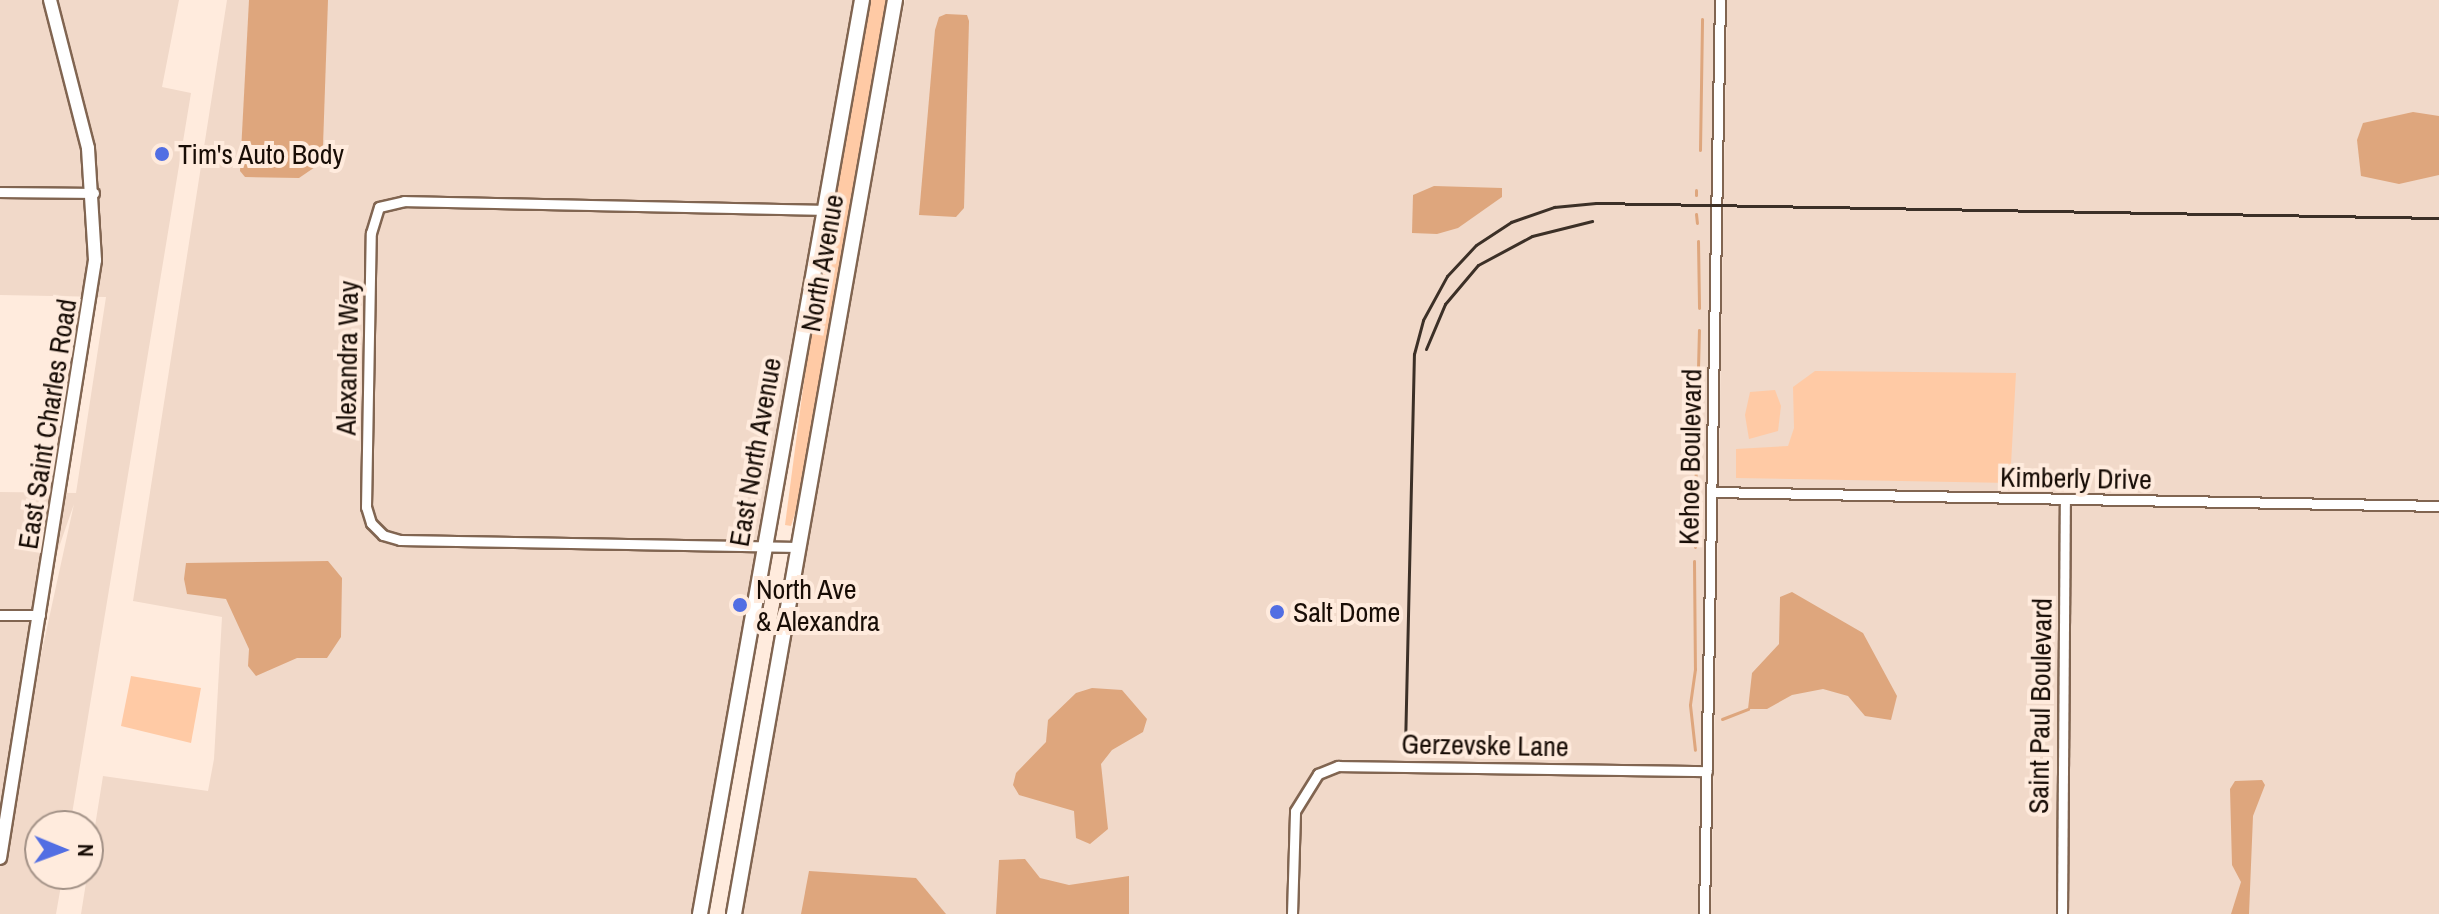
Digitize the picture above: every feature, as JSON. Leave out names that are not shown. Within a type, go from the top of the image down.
[{"type":"main road","name":"East North Avenue","points":[[700,914],[862,0]]},
{"type":"main road","name":"North Avenue","points":[[734,914],[895,0]]},
{"type":"street","name":"East Saint Charles Road","points":[[0,858],[92,296],[94,193],[86,134],[50,0]]},
{"type":"street","name":"Kehoe Boulevard","points":[[1704,914],[1720,0]]},
{"type":"street","points":[[0,192],[94,193]]},
{"type":"street","name":"Alexandra Way","points":[[798,547],[400,540],[376,530],[366,507],[372,226],[379,207],[404,201],[824,210]]},
{"type":"street","name":"Kimberly Drive","points":[[1712,492],[2439,506]]},
{"type":"street","name":"Saint Paul Boulevard","points":[[2062,914],[2065,499]]},
{"type":"street","points":[[0,615],[40,615]]},
{"type":"street","name":"Gerzevske Lane","points":[[1292,914],[1294,822],[1300,799],[1318,774],[1345,764],[1707,771]]},
{"type":"shaded area","points":[[0,0],[179,0],[162,87],[191,93],[73,810],[24,810],[24,890],[60,890],[56,914],[0,914],[0,843],[74,504],[34,619],[0,827],[0,492],[76,493],[106,297],[0,295]]},
{"type":"shaded area","points":[[227,0],[856,0],[692,914],[81,914],[85,890],[104,890],[104,810],[98,810],[103,776],[208,791],[214,759],[222,617],[133,601]]},
{"type":"shaded area","points":[[249,0],[328,0],[323,146],[318,165],[299,178],[245,177],[240,171]]},
{"type":"shaded area","points":[[870,0],[886,0],[797,507],[791,526],[785,525],[809,343]]},
{"type":"shaded area","points":[[905,0],[1716,0],[1700,914],[741,914]]},
{"type":"shaded area","points":[[1727,0],[2439,0],[2439,914],[1711,914]]},
{"type":"shaded area","points":[[946,14],[967,15],[969,21],[964,208],[956,217],[919,215],[935,30],[939,17]]},
{"type":"shaded area","points":[[2413,112],[2439,116],[2439,175],[2399,184],[2361,176],[2357,140],[2363,123]]},
{"type":"shaded area","points":[[1434,186],[1502,188],[1502,197],[1458,228],[1437,234],[1412,233],[1413,195]]},
{"type":"shaded area","points":[[1815,371],[2016,373],[2010,483],[1736,478],[1736,449],[1788,446],[1794,428],[1793,387]]},
{"type":"shaded area","points":[[1775,390],[1781,406],[1778,431],[1749,439],[1745,415],[1750,392]]},
{"type":"shaded area","points":[[328,561],[342,578],[341,637],[327,658],[297,658],[256,676],[248,666],[249,649],[226,599],[187,594],[184,579],[186,563]]},
{"type":"shaded area","points":[[1792,592],[1863,633],[1897,696],[1891,720],[1865,716],[1848,696],[1823,689],[1792,695],[1767,709],[1748,709],[1752,673],[1779,644],[1780,597]]},
{"type":"shaded area","points":[[131,676],[201,688],[191,743],[121,726]]},
{"type":"shaded area","points":[[1092,688],[1122,690],[1147,719],[1143,732],[1112,750],[1101,764],[1108,829],[1090,844],[1076,838],[1074,811],[1019,795],[1013,785],[1016,773],[1046,742],[1048,720],[1076,693]]},
{"type":"shaded area","points":[[2262,780],[2265,785],[2253,816],[2249,914],[2231,914],[2241,882],[2232,865],[2230,789],[2235,781]]},
{"type":"shaded area","points":[[1025,859],[1040,878],[1069,885],[1129,876],[1129,914],[996,914],[999,860]]},
{"type":"shaded area","points":[[809,871],[916,878],[946,914],[801,914]]},
{"type":"waterway","points":[[1700,150],[1702,19]]},
{"type":"waterway","points":[[1696,190],[1696,195]]},
{"type":"waterway","points":[[1696,214],[1697,223]]},
{"type":"waterway","points":[[1698,241],[1699,308]]},
{"type":"waterway","points":[[1697,410],[1699,330]]},
{"type":"waterway","points":[[1695,547],[1696,424]]},
{"type":"waterway","points":[[1694,561],[1695,669],[1690,705],[1695,750]]},
{"type":"waterway","points":[[1722,719],[1748,709]]},
{"type":"railway","points":[[1405,748],[1414,354],[1423,320],[1447,276],[1476,245],[1511,222],[1554,207],[1596,203],[2439,218]]},
{"type":"railway","points":[[1426,349],[1445,304],[1478,265],[1532,236],[1592,221]]},
{"type":"place","name":"Tim's Auto Body","points":[[162,154]]},
{"type":"place","name":"North Ave & Alexandra","points":[[740,605]]},
{"type":"place","name":"Salt Dome","points":[[1277,612]]}]
